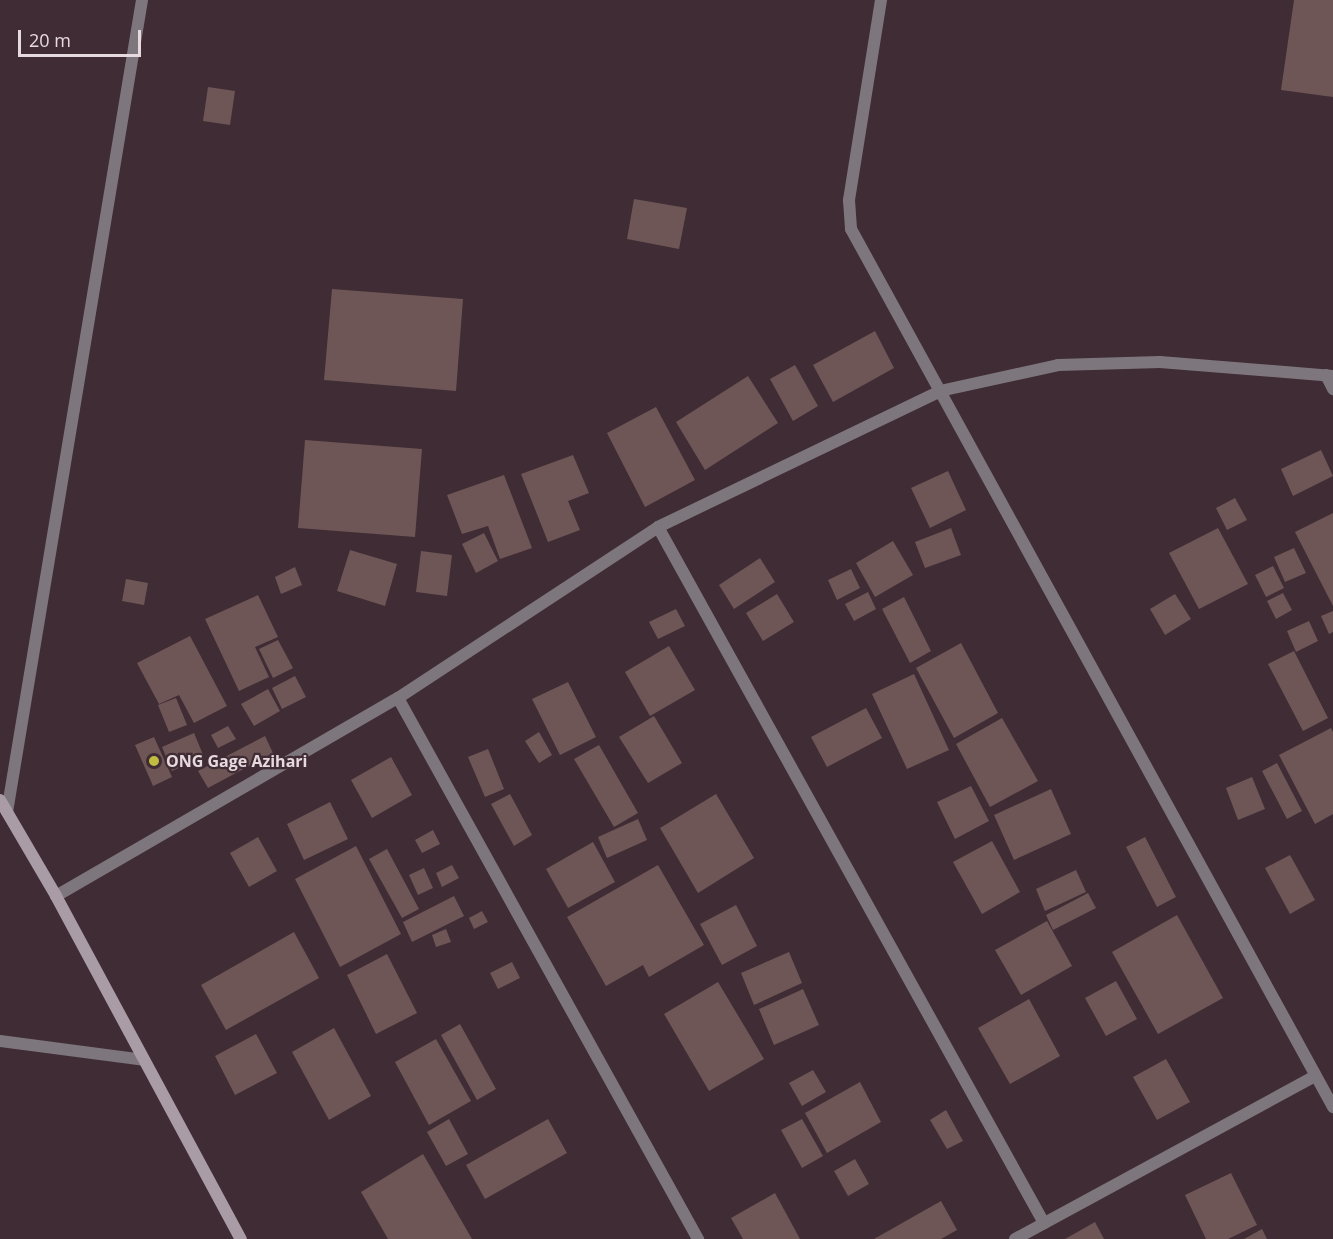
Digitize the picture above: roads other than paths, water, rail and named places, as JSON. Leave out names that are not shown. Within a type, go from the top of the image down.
[{"type":"street","points":[[7,812],[142,0]]},
{"type":"street","points":[[881,0],[849,200],[851,229],[1333,1107]]},
{"type":"street","points":[[56,896],[398,698],[658,527],[939,391],[1069,364],[1160,362],[1329,376],[1333,389]]},
{"type":"street","points":[[658,527],[1044,1223]]},
{"type":"street","points":[[398,698],[698,1239]]},
{"type":"street","points":[[0,800],[56,896],[241,1239]]},
{"type":"street","points":[[0,1041],[144,1060]]},
{"type":"street","points":[[1015,1239],[1315,1076]]},
{"type":"place","name":"ONG Gage Azihari","points":[[154,761]]}]
